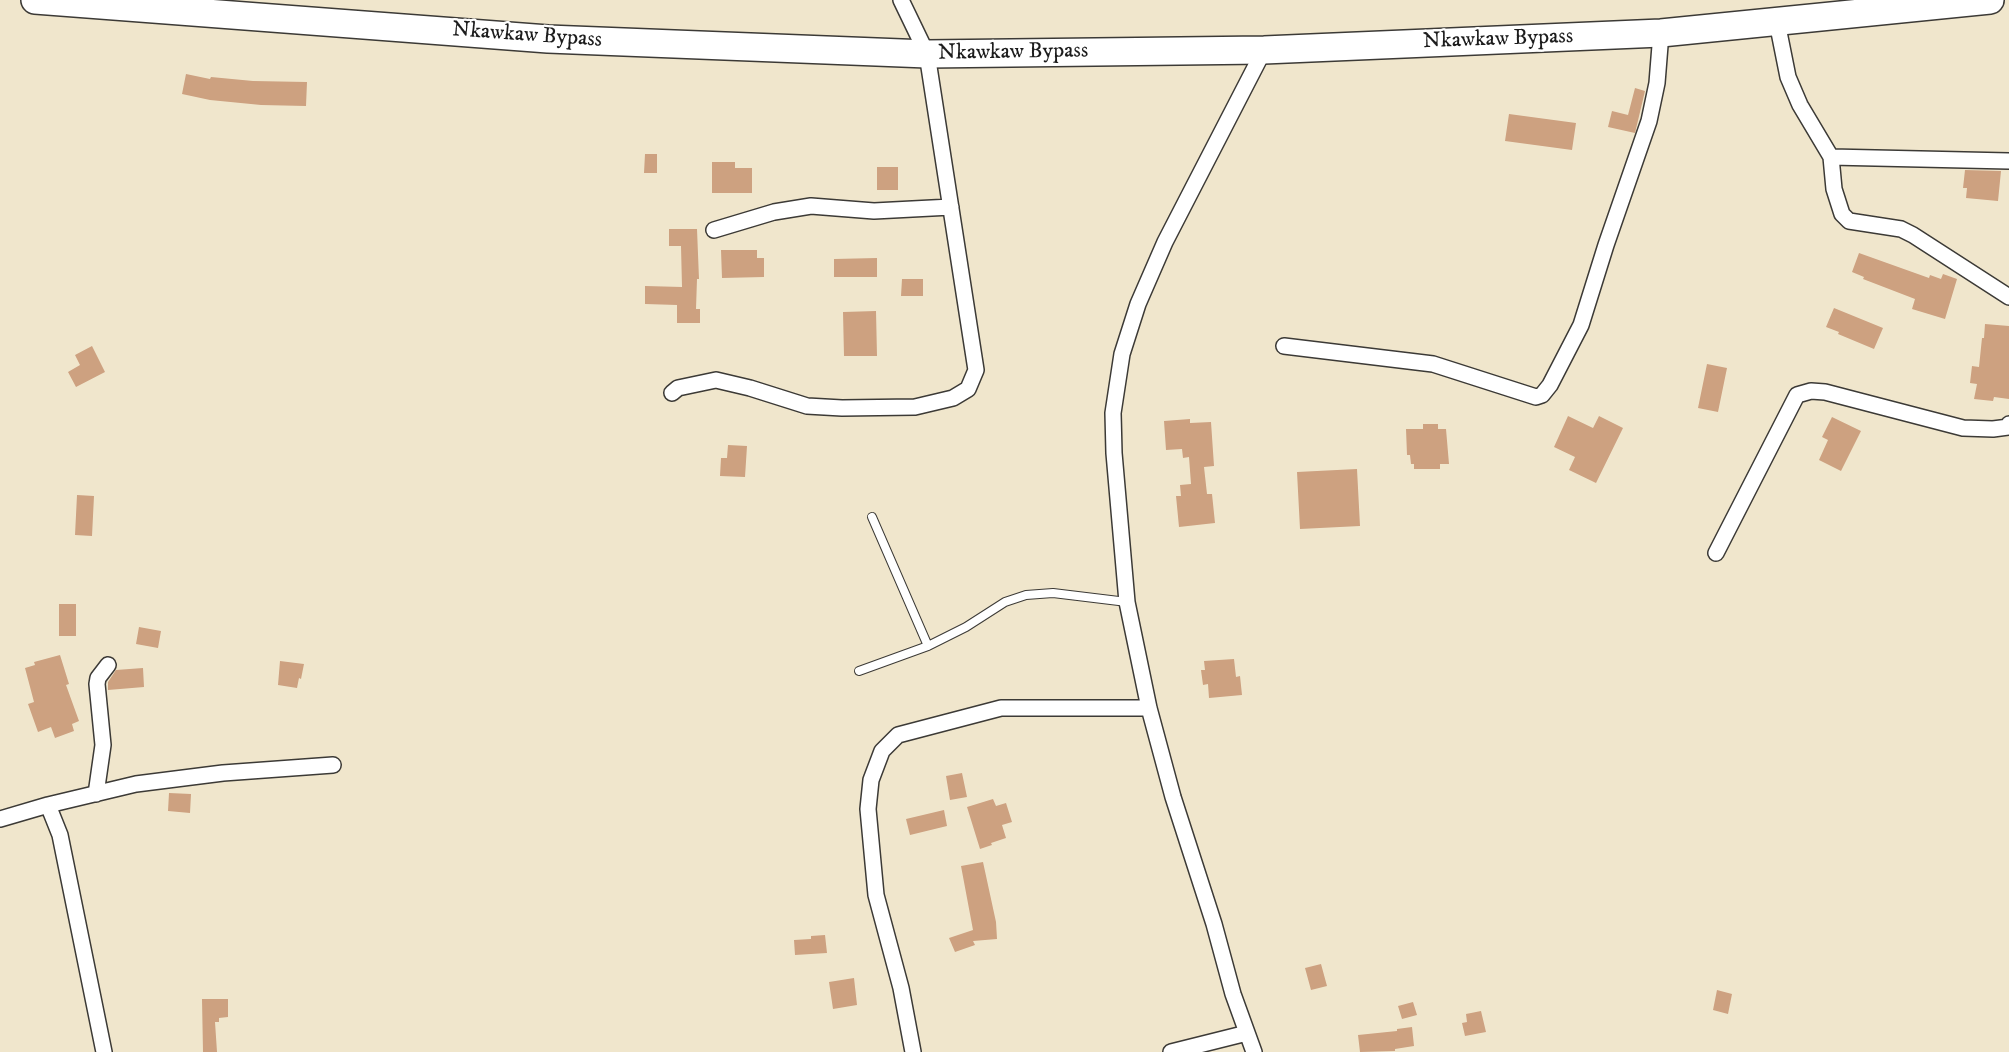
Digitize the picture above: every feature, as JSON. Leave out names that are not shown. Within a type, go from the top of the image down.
[{"type":"highway","name":"Nkawkaw Bypass","points":[[35,0],[548,39],[927,54],[1264,50],[1661,33],[1990,0]]},
{"type":"street","points":[[672,393],[678,388],[717,380],[807,406],[842,408],[915,406],[954,398],[969,389],[976,370],[927,54],[901,0]]},
{"type":"street","points":[[1777,22],[1788,77],[1800,105],[1831,157],[1834,189],[1842,214],[1849,222],[1901,229],[2009,297]]},
{"type":"street","points":[[1284,346],[1433,364],[1536,397],[1542,395],[1581,325],[1649,121],[1657,82],[1661,33]]},
{"type":"street","points":[[1254,1052],[1233,994],[1214,924],[1173,797],[1149,708],[1127,602],[1114,453],[1113,413],[1122,354],[1138,304],[1165,242],[1264,50]]},
{"type":"street","points":[[1831,157],[2009,161]]},
{"type":"street","points":[[714,230],[774,212],[811,206],[874,211],[951,207]]},
{"type":"street","points":[[1716,553],[1797,395],[1811,391],[1825,392],[1963,428],[1994,429],[2009,426]]},
{"type":"street","points":[[96,794],[103,745],[97,684],[98,678],[108,665]]},
{"type":"street","points":[[913,1052],[901,988],[876,895],[868,809],[872,780],[882,752],[898,735],[1001,708],[1149,708]]},
{"type":"street","points":[[0,819],[135,784],[223,773],[333,765]]},
{"type":"street","points":[[48,805],[60,835],[104,1052]]},
{"type":"street","points":[[1171,1052],[1247,1033]]},
{"type":"lane","points":[[872,517],[928,645]]},
{"type":"lane","points":[[858,671],[928,645],[966,627],[1005,602],[1026,595],[1053,593],[1127,602]]},
{"type":"building","points":[[186,74],[210,79],[211,77],[253,81],[307,82],[306,106],[261,105],[210,100],[182,94]]},
{"type":"building","points":[[1635,88],[1645,91],[1635,133],[1608,127],[1612,111],[1628,115]]},
{"type":"building","points":[[1509,114],[1576,123],[1572,150],[1505,141]]},
{"type":"building","points":[[645,154],[657,154],[657,173],[644,173]]},
{"type":"building","points":[[712,162],[735,162],[735,168],[752,168],[752,193],[712,193]]},
{"type":"building","points":[[877,167],[898,167],[898,190],[877,190]]},
{"type":"building","points":[[1965,170],[2001,171],[1998,201],[1966,198],[1967,188],[1963,188]]},
{"type":"building","points":[[669,229],[697,229],[699,279],[697,279],[696,309],[700,309],[700,323],[677,323],[677,305],[645,304],[645,286],[682,287],[681,246],[669,246]]},
{"type":"building","points":[[721,250],[757,250],[757,258],[764,258],[764,277],[722,278]]},
{"type":"building","points":[[1859,253],[1929,278],[1930,275],[1941,279],[1943,274],[1957,279],[1945,319],[1912,309],[1915,299],[1863,279],[1864,277],[1852,272]]},
{"type":"building","points":[[877,258],[877,277],[834,277],[834,259]]},
{"type":"building","points":[[902,279],[923,279],[923,296],[901,296]]},
{"type":"building","points":[[1834,308],[1883,328],[1874,349],[1826,327]]},
{"type":"building","points":[[876,311],[877,356],[844,356],[843,312]]},
{"type":"building","points":[[1985,324],[2009,326],[2009,399],[1994,397],[1993,401],[1974,399],[1977,384],[1970,383],[1972,366],[1979,367]]},
{"type":"building","points":[[92,346],[105,372],[76,387],[68,372],[80,365],[75,355]]},
{"type":"building","points":[[1707,364],[1727,368],[1718,412],[1698,408]]},
{"type":"building","points":[[1568,416],[1593,428],[1599,416],[1623,428],[1596,483],[1569,470],[1575,457],[1554,447]]},
{"type":"building","points":[[1832,417],[1861,431],[1841,471],[1819,460],[1828,440],[1822,437]]},
{"type":"building","points":[[1190,419],[1190,423],[1211,422],[1214,466],[1204,467],[1207,494],[1212,494],[1215,523],[1179,527],[1176,496],[1181,496],[1180,485],[1191,484],[1189,457],[1183,458],[1182,449],[1166,450],[1164,421]]},
{"type":"building","points":[[1423,424],[1438,424],[1438,429],[1446,429],[1449,464],[1440,464],[1440,469],[1414,469],[1410,455],[1407,455],[1406,429],[1423,429]]},
{"type":"building","points":[[728,445],[747,446],[745,477],[720,476],[721,458],[727,458]]},
{"type":"building","points":[[1357,469],[1360,526],[1300,529],[1297,472]]},
{"type":"building","points":[[77,495],[94,496],[92,536],[75,535]]},
{"type":"building","points":[[59,604],[76,604],[76,636],[59,636]]},
{"type":"building","points":[[139,627],[161,631],[158,648],[136,644]]},
{"type":"building","points":[[60,655],[69,684],[66,685],[79,721],[72,724],[74,731],[55,738],[51,727],[38,732],[28,704],[34,702],[25,668],[35,665],[34,662]]},
{"type":"building","points":[[1234,659],[1236,677],[1240,676],[1242,695],[1209,698],[1208,684],[1203,685],[1201,670],[1205,670],[1204,661]]},
{"type":"building","points":[[280,661],[304,664],[297,688],[278,685]]},
{"type":"building","points":[[143,668],[144,687],[108,690],[108,682],[116,670]]},
{"type":"building","points":[[962,773],[967,797],[950,800],[946,776]]},
{"type":"building","points":[[169,793],[191,794],[190,813],[168,811]]},
{"type":"building","points":[[993,799],[996,806],[1006,803],[1012,822],[1002,825],[1006,838],[980,849],[967,807]]},
{"type":"building","points":[[944,810],[947,826],[910,835],[906,819]]},
{"type":"building","points":[[983,862],[996,922],[997,939],[973,941],[975,945],[955,952],[949,938],[973,930],[961,866]]},
{"type":"building","points":[[825,935],[827,953],[795,955],[794,940]]},
{"type":"building","points":[[1321,964],[1327,986],[1311,990],[1305,968]]},
{"type":"building","points":[[854,978],[857,1005],[833,1009],[829,982]]},
{"type":"building","points":[[1717,990],[1732,994],[1728,1014],[1713,1010]]},
{"type":"building","points":[[202,999],[228,999],[228,1017],[219,1018],[219,1022],[215,1022],[217,1052],[203,1052]]},
{"type":"building","points":[[1413,1002],[1417,1015],[1402,1019],[1398,1006]]},
{"type":"building","points":[[1481,1011],[1486,1032],[1465,1036],[1462,1023],[1467,1022],[1466,1014]]},
{"type":"building","points":[[1412,1027],[1414,1046],[1395,1049],[1395,1051],[1360,1052],[1358,1035]]}]
